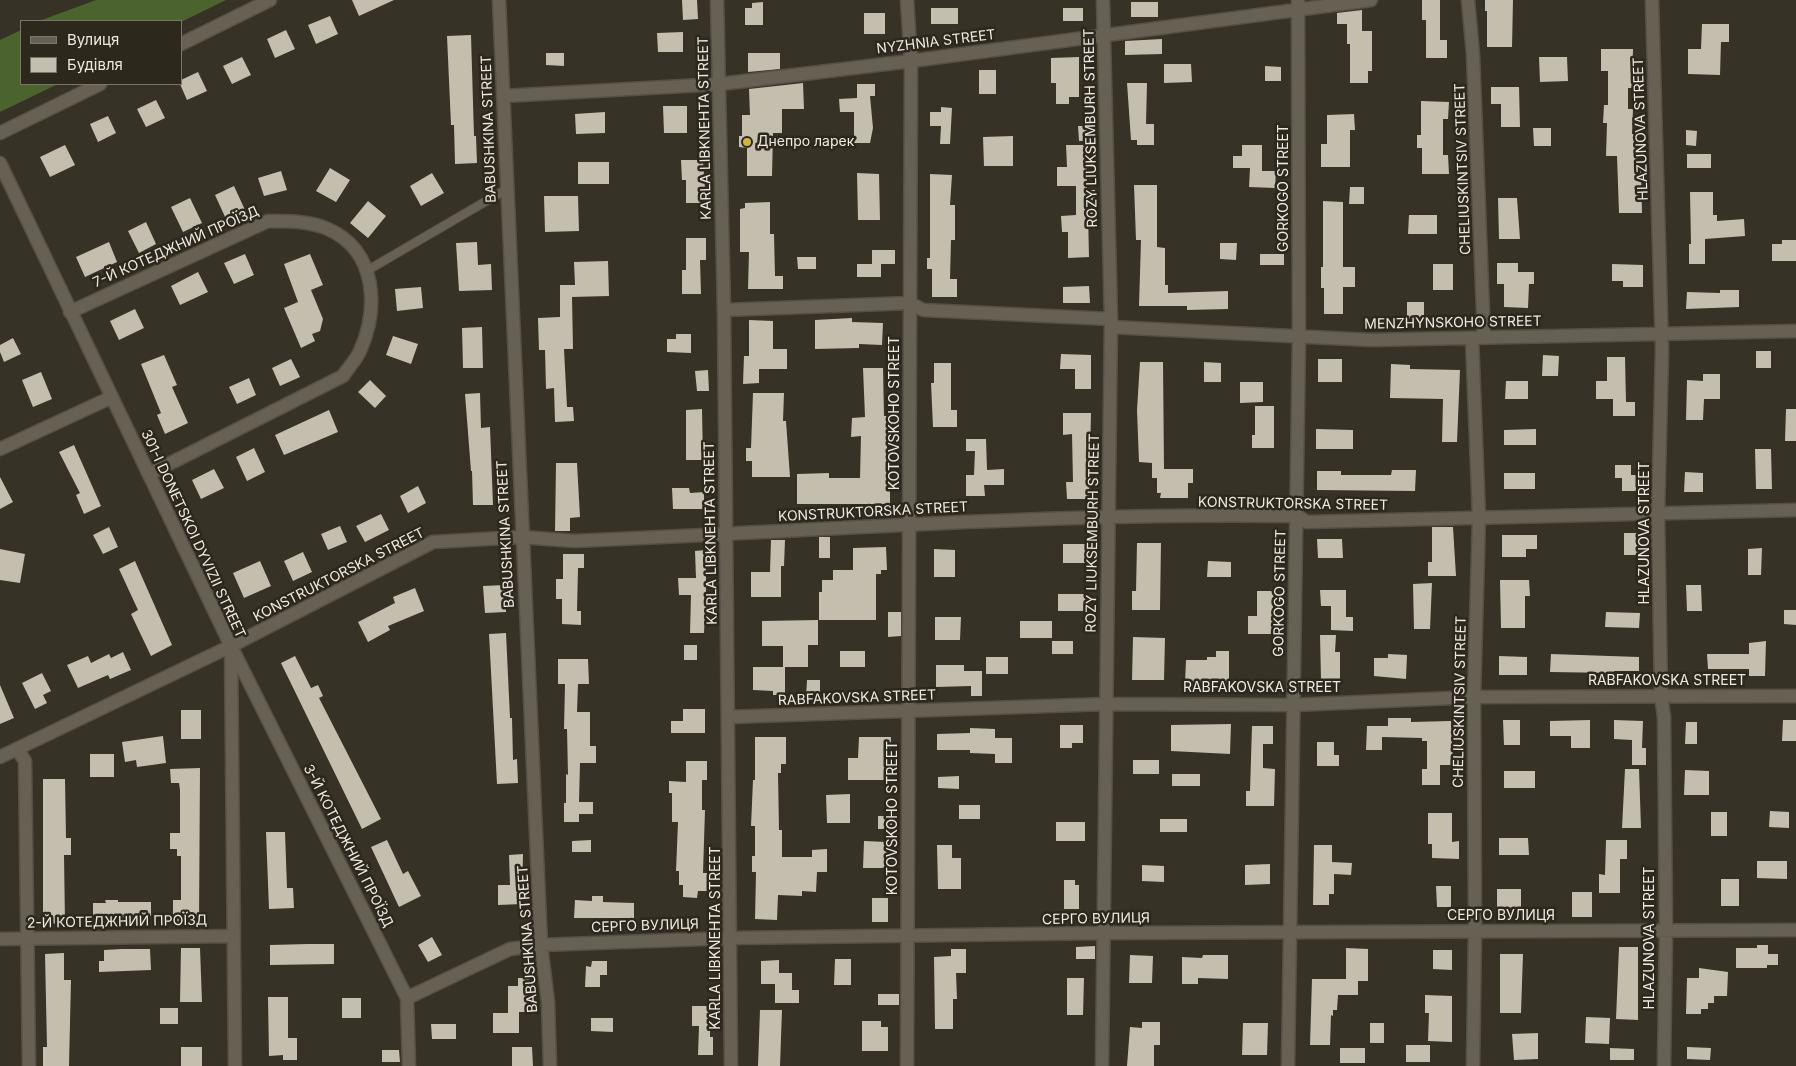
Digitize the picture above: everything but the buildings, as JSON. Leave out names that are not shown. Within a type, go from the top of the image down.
[{"type":"street","points":[[182,44],[270,0]]},
{"type":"street","name":"BABUSHKINA STREET","points":[[498,0],[521,537],[541,945],[548,1002],[550,1066]]},
{"type":"street","name":"KARLA LIBKNEHTA STREET","points":[[717,0],[724,310],[731,1066]]},
{"type":"street","name":"KOTOVSKOHO STREET","points":[[907,0],[911,61],[907,1066]]},
{"type":"street","name":"ROZY LIUKSEMBURH STREET","points":[[1102,1066],[1111,323],[1103,0]]},
{"type":"street","name":"NYZHNIA STREET","points":[[503,96],[720,84],[1104,36],[1298,4],[1371,0]]},
{"type":"street","name":"CHELIUSKINTSIV STREET","points":[[1468,0],[1473,54],[1479,517],[1474,697],[1475,931],[1473,1066]]},
{"type":"street","name":"HLAZUNOVA STREET","points":[[1652,0],[1662,333],[1658,513],[1661,696],[1664,717],[1666,930],[1664,1066]]},
{"type":"street","name":"GORKOGO STREET","points":[[1288,1066],[1300,338],[1298,4]]},
{"type":"street","points":[[0,133],[98,85]]},
{"type":"street","name":"301-I DONETSKOI DYVIZII STREET","points":[[0,163],[231,646],[235,1066]]},
{"type":"street","name":"7-Й КОТЕДЖНИЙ ПРОЇЗД","points":[[70,312],[268,221],[298,222],[328,230],[352,246],[368,270],[373,296],[369,326],[360,353],[343,376],[149,474]]},
{"type":"street","name":"MENZHYNSKOHO STREET","points":[[724,310],[910,303],[922,310],[1300,338],[1371,340],[1796,331]]},
{"type":"street","points":[[0,449],[112,397]]},
{"type":"street","name":"KONSTRUKTORSKA STREET","points":[[0,757],[231,646],[433,542],[521,537],[575,541],[910,524],[1108,518],[1297,516],[1307,522],[1458,520],[1479,517],[1796,510]]},
{"type":"street","name":"3-Й КОТЕДЖНИЙ ПРОЇЗД","points":[[231,646],[407,998],[409,1066]]},
{"type":"street","name":"RABFAKOVSKA STREET","points":[[728,717],[1106,704],[1294,705],[1474,697],[1796,696]]},
{"type":"street","points":[[17,749],[25,761],[29,1066]]},
{"type":"street","name":"СЕРГО ВУЛИЦЯ","points":[[407,998],[510,949],[541,945],[731,938],[1104,933],[1796,930]]},
{"type":"street","name":"2-Й КОТЕДЖНИЙ ПРОЇЗД","points":[[0,939],[234,936]]},
{"type":"lane","points":[[368,270],[507,189]]},
{"type":"green space","points":[[96,0],[226,0],[182,22],[182,20],[42,20]]},
{"type":"green space","points":[[20,30],[20,85],[56,85],[0,112],[0,40]]},
{"type":"place","name":"Днепро ларек","points":[[747,142]]}]
